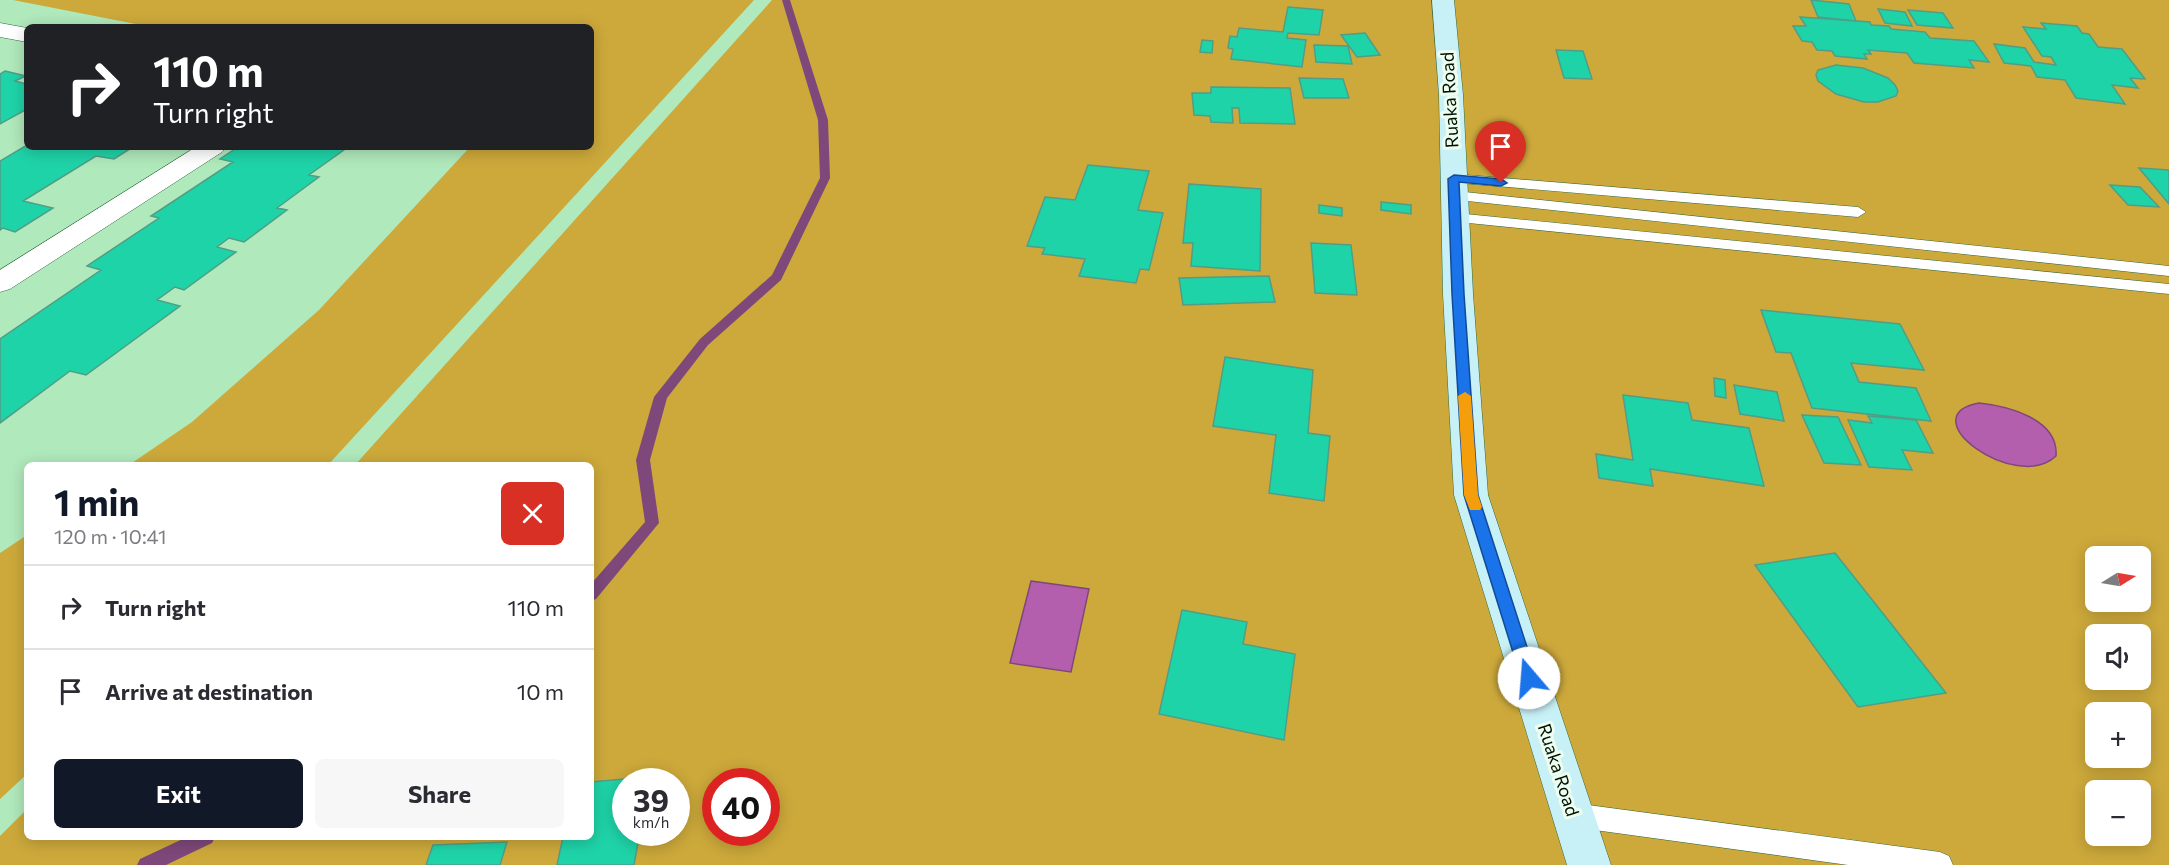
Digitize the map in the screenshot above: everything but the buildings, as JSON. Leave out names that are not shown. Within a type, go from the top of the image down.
[{"type":"street","name":"Ruaka Road","points":[[1443,0],[1451,94],[1458,294],[1471,495],[1589,865]]},
{"type":"street","points":[[0,30],[24,34]]},
{"type":"street","points":[[0,283],[208,150]]},
{"type":"lane","points":[[1455,198],[1858,212]]},
{"type":"lane","points":[[1455,198],[2169,271]]},
{"type":"lane","points":[[1455,198],[2169,289]]},
{"type":"lane","points":[[1573,815],[1940,865]]},
{"type":"shaded area","points":[[13,0],[754,0],[331,462],[133,462],[192,422],[319,310],[467,150],[594,150],[594,24],[136,24]]},
{"type":"shaded area","points":[[772,0],[2169,0],[2169,865],[0,865],[0,836],[24,812],[24,840],[594,840],[594,462],[358,462]]},
{"type":"shaded area","points":[[1979,403],[2017,411],[2041,424],[2055,443],[2056,456],[2038,465],[2017,466],[1976,449],[1962,436],[1956,422],[1961,411]]},
{"type":"shaded area","points":[[24,537],[24,777],[0,799],[0,553]]},
{"type":"shaded area","points":[[1031,581],[1089,589],[1071,672],[1010,663]]},
{"type":"waterway","points":[[594,591],[652,523],[643,460],[661,397],[704,342],[777,277],[825,178],[823,120],[786,0]]},
{"type":"waterway","points":[[146,865],[200,840]]},
{"type":"slow traffic","points":[[1465,396],[1471,495],[1475,507]]},
{"type":"route","points":[[1501,183],[1454,179],[1458,294],[1471,495],[1529,678]]}]
